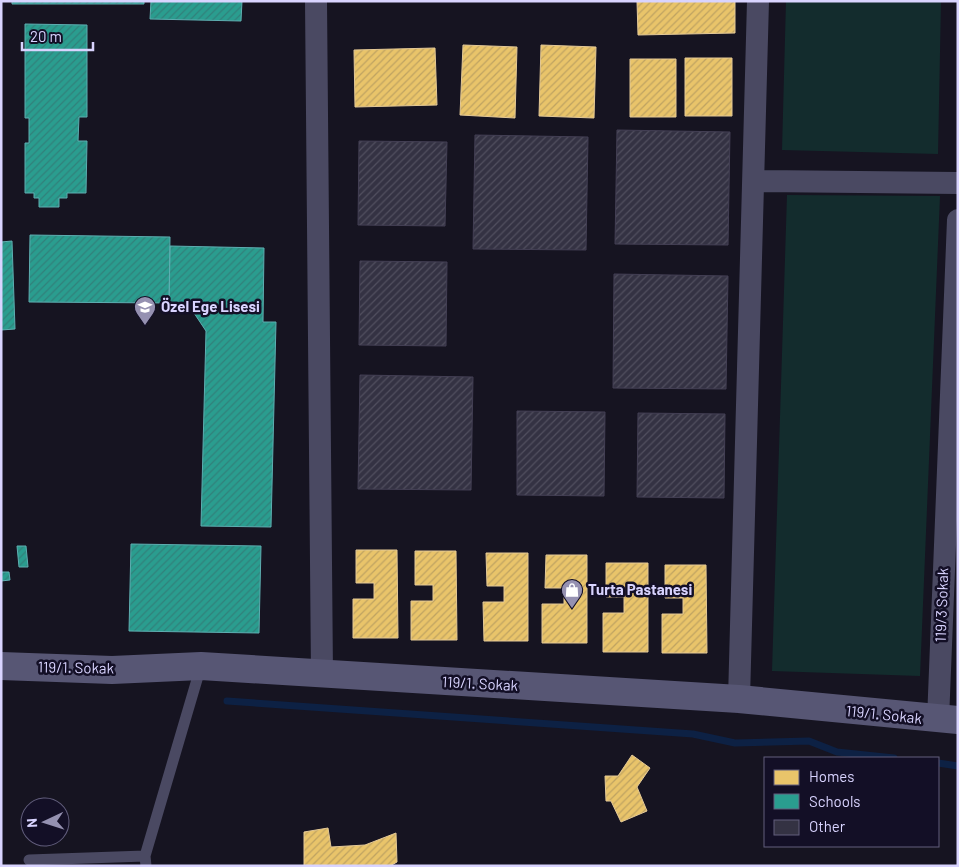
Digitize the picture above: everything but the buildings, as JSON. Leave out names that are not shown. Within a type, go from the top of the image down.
[{"type":"street","points":[[316,1],[322,675]]},
{"type":"street","points":[[739,699],[758,1]]},
{"type":"street","points":[[754,181],[958,183]]},
{"type":"street","name":"119/3 Sokak","points":[[948,720],[958,220]]},
{"type":"street","name":"119/1. Sokak","points":[[1,666],[112,670],[201,666],[322,675],[739,699],[948,720]]},
{"type":"lane","points":[[29,860],[145,861],[201,666]]},
{"type":"green space","points":[[786,1],[941,1],[938,154],[782,150]]},
{"type":"green space","points":[[787,195],[940,196],[920,676],[772,671]]},
{"type":"waterway","points":[[227,701],[693,734],[735,743],[809,741],[837,752],[884,757]]},
{"type":"waterway","points":[[939,763],[958,766]]},
{"type":"place","name":"Özel Ege Lisesi","points":[[145,326]]},
{"type":"place","name":"Turta Pastanesi","points":[[572,609]]}]
